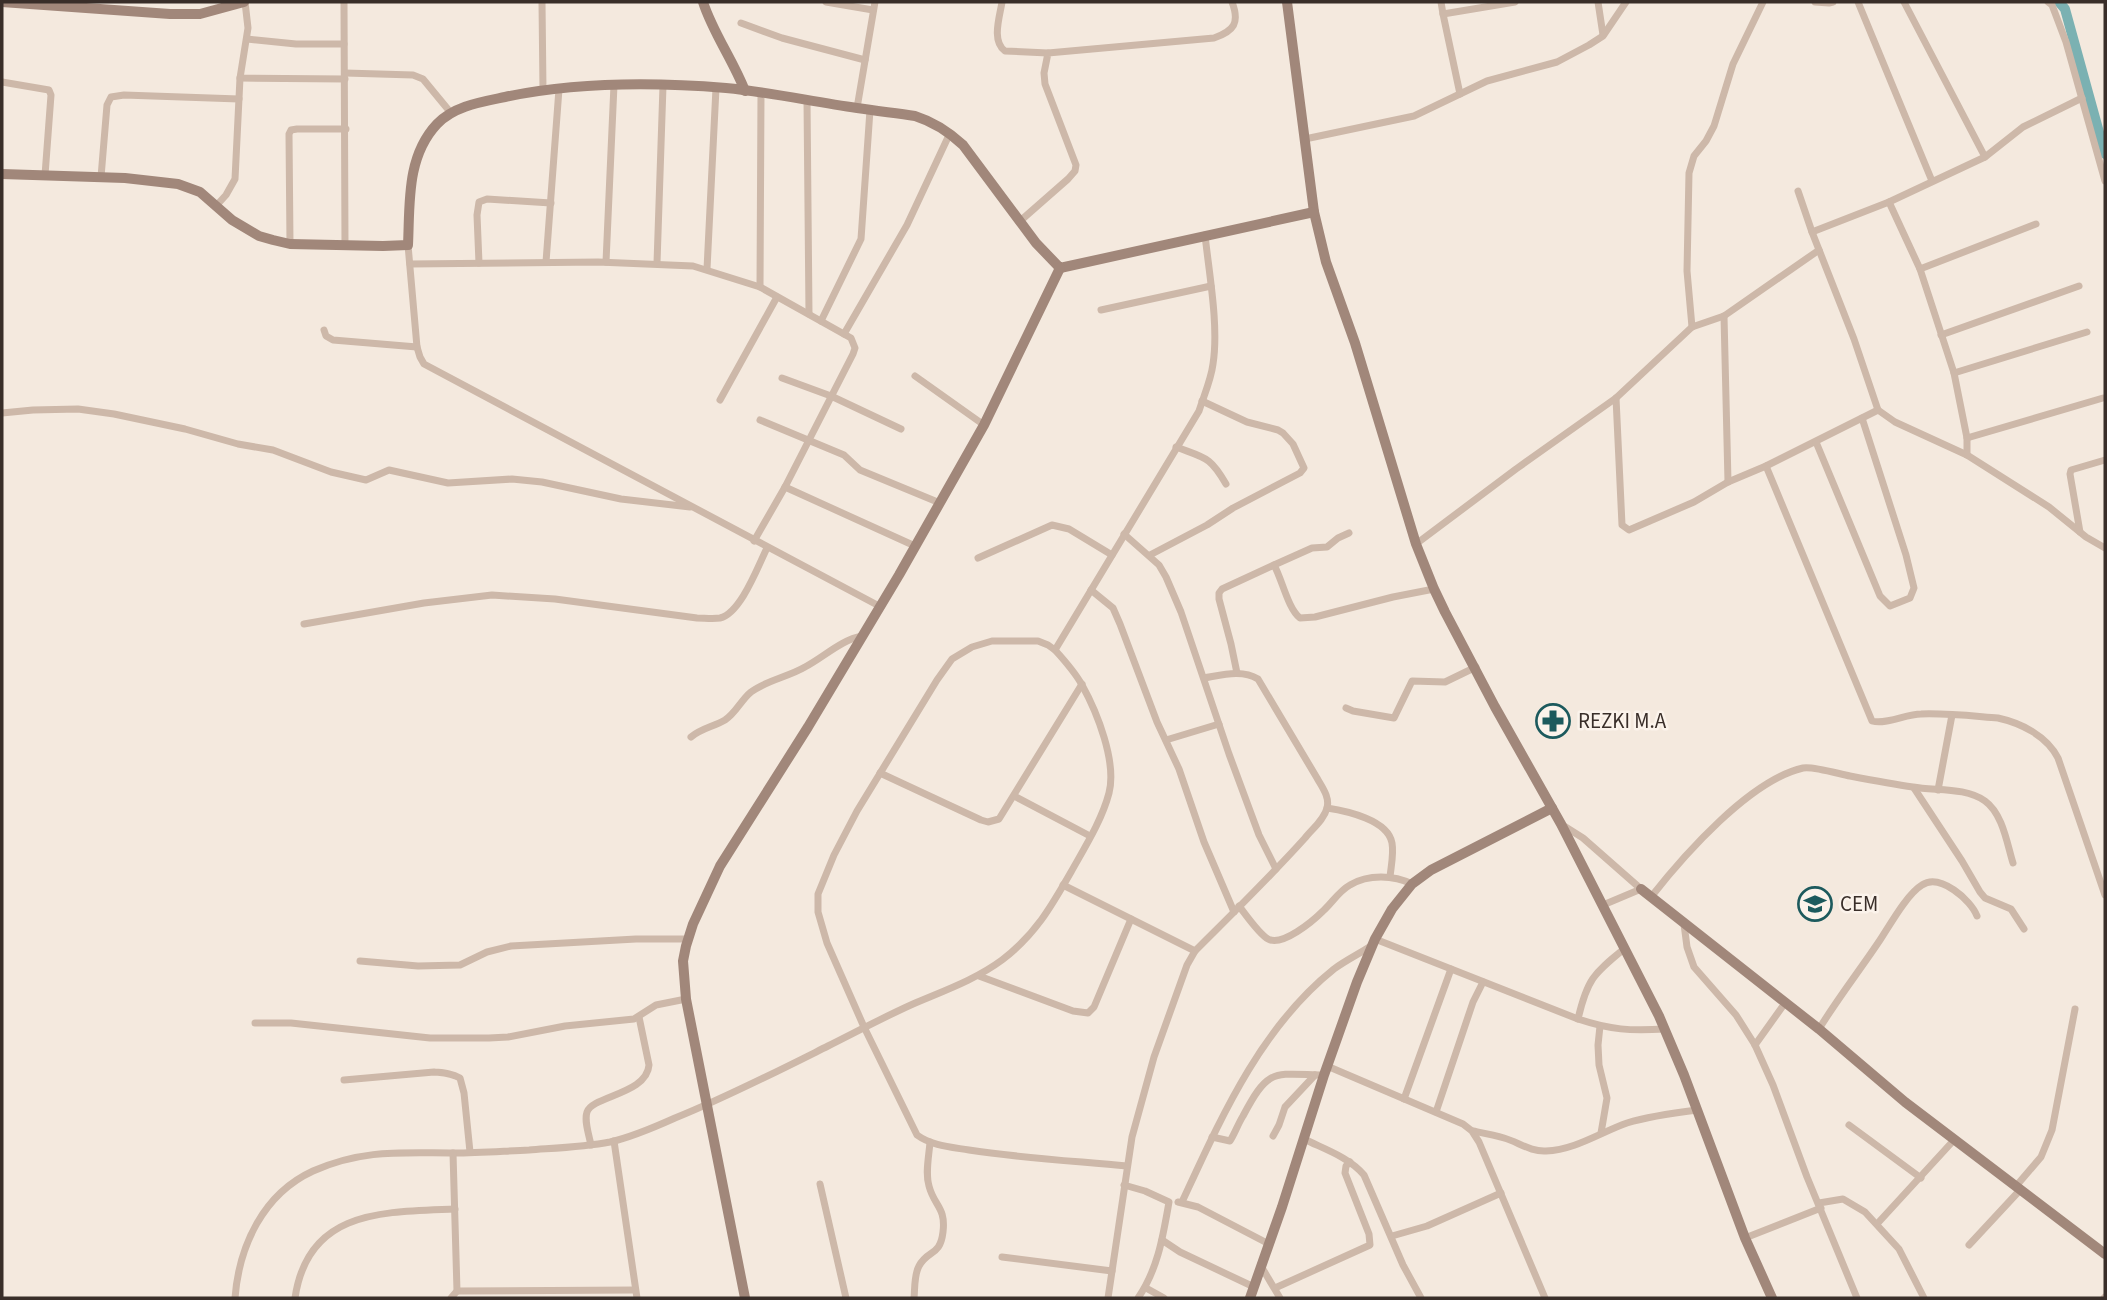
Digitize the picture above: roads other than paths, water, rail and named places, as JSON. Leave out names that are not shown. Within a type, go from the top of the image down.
[{"type":"main road","points":[[2,2],[170,14],[200,14],[245,2]]},
{"type":"main road","points":[[703,2],[708,18],[746,91]]},
{"type":"main road","points":[[1287,2],[1314,212],[1326,262],[1416,544],[1434,589],[1495,707],[1561,824],[1665,1029],[1745,1238],[1772,1298]]},
{"type":"main road","points":[[2,174],[101,177],[178,184],[200,192],[232,220],[259,236],[290,244],[408,245],[408,209],[415,168],[423,144],[437,124],[451,113],[472,104],[543,90],[598,85],[716,88],[915,116],[932,121],[963,145],[1018,222],[1060,268]]},
{"type":"main road","points":[[1060,268],[1314,212]]},
{"type":"main road","points":[[745,1298],[686,999],[683,961],[688,939],[720,866],[881,607],[984,425],[1060,268]]},
{"type":"main road","points":[[1252,1293],[1304,1139],[1322,1072],[1373,943],[1400,896],[1439,865],[1552,808]]},
{"type":"main road","points":[[1641,889],[1819,1029],[1869,1073],[1954,1140],[2105,1254]]},
{"type":"street","points":[[216,206],[235,179],[240,78],[248,27],[245,2]]},
{"type":"street","points":[[344,2],[345,246]]},
{"type":"street","points":[[542,2],[543,90]]},
{"type":"street","points":[[826,2],[874,6],[857,108]]},
{"type":"street","points":[[1002,2],[997,41],[1001,48],[1004,51],[1048,53],[1214,38],[1227,33],[1235,23],[1236,15],[1232,2]]},
{"type":"street","points":[[1441,2],[1460,94]]},
{"type":"street","points":[[1443,14],[1515,2]]},
{"type":"street","points":[[1598,2],[1603,36]]},
{"type":"street","points":[[1305,139],[1414,116],[1487,80],[1557,62],[1603,36],[1626,2]]},
{"type":"street","points":[[1692,327],[1687,271],[1689,173],[1694,156],[1714,126],[1733,64],[1763,2]]},
{"type":"street","points":[[1815,2],[1833,2]]},
{"type":"street","points":[[1858,2],[1932,181]]},
{"type":"street","points":[[1903,2],[1985,157]]},
{"type":"street","points":[[2048,2],[2052,5],[2063,32],[2105,181]]},
{"type":"street","points":[[741,23],[782,38],[865,60]]},
{"type":"street","points":[[247,39],[296,44],[344,44]]},
{"type":"street","points":[[1018,222],[1068,179],[1076,165],[1045,84],[1048,53]]},
{"type":"street","points":[[240,78],[413,75],[423,79],[451,113]]},
{"type":"street","points":[[2,82],[49,90],[51,95],[45,175]]},
{"type":"street","points":[[606,262],[614,85]]},
{"type":"street","points":[[657,263],[663,86]]},
{"type":"street","points":[[706,269],[716,88]]},
{"type":"street","points":[[546,262],[559,89]]},
{"type":"street","points":[[760,287],[761,93]]},
{"type":"street","points":[[101,177],[107,105],[111,97],[124,95],[239,99]]},
{"type":"street","points":[[1812,232],[1889,202],[1985,157],[2023,127],[2082,98]]},
{"type":"street","points":[[807,100],[809,314]]},
{"type":"street","points":[[821,321],[861,239],[870,110]]},
{"type":"street","points":[[290,244],[290,130],[346,129]]},
{"type":"street","points":[[844,334],[907,225],[950,133]]},
{"type":"street","points":[[1798,191],[1878,410],[1895,422],[1967,455],[2049,507],[2080,533],[2105,548]]},
{"type":"street","points":[[479,263],[479,202],[487,199],[551,203]]},
{"type":"street","points":[[1889,202],[1920,269],[1954,373],[1967,438],[1967,455]]},
{"type":"street","points":[[1920,269],[2036,224]]},
{"type":"street","points":[[1055,650],[1199,411],[1214,363],[1211,286],[1205,235]]},
{"type":"street","points":[[408,245],[417,347],[424,365],[881,607]]},
{"type":"street","points":[[1416,544],[1616,398],[1692,327],[1724,316],[1819,250]]},
{"type":"street","points":[[410,264],[606,262],[693,266],[760,287],[854,342],[855,348],[831,396],[754,541]]},
{"type":"street","points":[[1101,310],[1211,286]]},
{"type":"street","points":[[1941,335],[2079,286]]},
{"type":"street","points":[[720,400],[777,296]]},
{"type":"street","points":[[1724,316],[1728,482]]},
{"type":"street","points":[[324,330],[326,337],[333,340],[417,347]]},
{"type":"street","points":[[1954,373],[2087,332]]},
{"type":"street","points":[[915,376],[984,425]]},
{"type":"street","points":[[782,378],[831,396],[901,429]]},
{"type":"street","points":[[1616,398],[1621,516],[1625,529],[1634,529],[1670,513],[1878,410]]},
{"type":"street","points":[[1967,438],[2103,398]]},
{"type":"street","points":[[1150,555],[1300,473],[1304,468],[1293,444],[1283,433],[1247,422],[1202,401]]},
{"type":"street","points":[[2,413],[78,409],[114,414],[273,450],[331,472],[366,480],[389,470],[448,483],[512,479],[542,481],[621,499],[690,507]]},
{"type":"street","points":[[1816,442],[1880,596],[1890,606],[1910,598],[1913,588],[1906,555],[1862,418]]},
{"type":"street","points":[[760,420],[844,455],[860,470],[940,503]]},
{"type":"street","points":[[1176,447],[1210,460],[1226,484]]},
{"type":"street","points":[[2080,533],[2070,474],[2074,468],[2105,460]]},
{"type":"street","points":[[1766,467],[1872,721],[1879,722],[1914,714],[1952,715],[2009,720],[2036,734],[2053,749],[2105,895]]},
{"type":"street","points":[[785,486],[915,546]]},
{"type":"street","points":[[978,558],[1052,525],[1069,528],[1112,555]]},
{"type":"street","points":[[1237,673],[1219,599],[1220,590],[1312,548],[1327,547],[1349,533]]},
{"type":"street","points":[[1124,534],[1150,555],[1166,577],[1181,612],[1259,835],[1276,869]]},
{"type":"street","points":[[304,624],[424,603],[492,595],[555,599],[697,618],[721,618],[738,604],[767,548]]},
{"type":"street","points":[[1274,565],[1294,613],[1300,618],[1315,617],[1434,589]]},
{"type":"street","points":[[1091,590],[1113,608],[1182,779],[1204,842],[1236,909],[1267,939],[1276,940],[1292,934],[1312,921],[1352,883],[1390,877],[1412,884]]},
{"type":"street","points":[[691,737],[702,728],[725,720],[737,710],[749,693],[804,668],[852,638],[863,636]]},
{"type":"street","points":[[235,1298],[237,1277],[249,1236],[276,1196],[296,1180],[322,1168],[363,1154],[453,1153],[591,1145],[614,1141],[707,1105],[864,1027],[979,976],[1003,959],[1034,932],[1049,911],[1090,836],[1109,791],[1110,768],[1094,711],[1082,684],[1055,650],[1038,641],[992,641],[971,646],[952,659],[937,680],[834,855],[818,894],[818,912],[827,943],[864,1027],[917,1135],[930,1142],[1000,1155],[1127,1166]]},
{"type":"street","points":[[1346,708],[1394,718],[1412,681],[1445,682],[1476,667]]},
{"type":"street","points":[[1108,1298],[1135,1125],[1178,986],[1195,951],[1276,869],[1320,821],[1327,808],[1325,794],[1261,683],[1249,674],[1204,678]]},
{"type":"street","points":[[880,773],[988,822],[999,819],[1082,684]]},
{"type":"street","points":[[1938,790],[1952,715]]},
{"type":"street","points":[[1166,740],[1219,724]]},
{"type":"street","points":[[1651,897],[1709,832],[1749,796],[1805,767],[1914,788],[1971,794],[1989,803],[1997,814],[2013,863]]},
{"type":"street","points":[[1914,788],[1980,892],[1985,898],[2011,909],[2024,929]]},
{"type":"street","points":[[1014,796],[1090,836]]},
{"type":"street","points":[[1327,808],[1357,816],[1387,831],[1393,846],[1390,877]]},
{"type":"street","points":[[1561,824],[1583,838],[1641,889],[1603,905]]},
{"type":"street","points":[[1819,1029],[1901,908],[1922,885],[1932,882],[1947,886],[1967,900],[1977,916]]},
{"type":"street","points":[[1063,885],[1195,951]]},
{"type":"street","points":[[979,976],[1073,1011],[1088,1013],[1094,1007],[1131,919]]},
{"type":"street","points":[[1684,924],[1687,947],[1694,967],[1736,1015],[1755,1045],[1857,1298]]},
{"type":"street","points":[[360,961],[418,966],[460,965],[487,952],[511,946],[688,939]]},
{"type":"street","points":[[1182,1202],[1212,1137],[1258,1054],[1282,1021],[1327,976],[1373,943],[1451,969],[1600,1026],[1631,1031],[1665,1029]]},
{"type":"street","points":[[1578,1019],[1585,994],[1595,973],[1624,949]]},
{"type":"street","points":[[1404,1099],[1451,969]]},
{"type":"street","points":[[1436,1112],[1473,1002],[1483,982]]},
{"type":"street","points":[[255,1023],[291,1023],[430,1038],[489,1038],[639,1017],[656,1005],[686,999]]},
{"type":"street","points":[[1755,1045],[1785,1003]]},
{"type":"street","points":[[1969,1245],[2041,1157],[2052,1130],[2075,1009]]},
{"type":"street","points":[[591,1145],[586,1116],[590,1107],[638,1083],[648,1072],[649,1065],[639,1017]]},
{"type":"street","points":[[1600,1026],[1598,1057],[1607,1098],[1601,1133]]},
{"type":"street","points":[[344,1080],[433,1072],[455,1075],[460,1078],[464,1093],[470,1152]]},
{"type":"street","points":[[1212,1137],[1230,1141],[1258,1090],[1268,1079],[1286,1074],[1322,1072],[1404,1099],[1463,1124],[1479,1142],[1545,1298]]},
{"type":"street","points":[[1273,1136],[1285,1107],[1322,1072]]},
{"type":"street","points":[[1472,1131],[1548,1151],[1583,1142],[1629,1122],[1697,1110]]},
{"type":"street","points":[[1849,1125],[1921,1178]]},
{"type":"street","points":[[1304,1139],[1350,1162],[1359,1168],[1368,1180],[1403,1265],[1421,1298]]},
{"type":"street","points":[[1877,1224],[1954,1140]]},
{"type":"street","points":[[457,1291],[636,1294],[614,1141]]},
{"type":"street","points":[[914,1298],[920,1263],[936,1252],[940,1245],[944,1221],[943,1213],[927,1182],[930,1142]]},
{"type":"street","points":[[452,1298],[457,1291],[453,1153]]},
{"type":"street","points":[[1275,1288],[1370,1245],[1370,1237],[1345,1173],[1350,1162]]},
{"type":"street","points":[[820,1184],[846,1298]]},
{"type":"street","points":[[1124,1185],[1169,1202],[1198,1206],[1269,1244]]},
{"type":"street","points":[[1392,1236],[1427,1227],[1501,1194]]},
{"type":"street","points":[[1745,1238],[1820,1205],[1843,1199],[1865,1213],[1899,1249],[1924,1298]]},
{"type":"street","points":[[1138,1298],[1157,1262],[1169,1202]]},
{"type":"street","points":[[295,1298],[303,1269],[317,1245],[335,1229],[355,1219],[381,1214],[455,1209]]},
{"type":"street","points":[[1162,1240],[1252,1293]]},
{"type":"street","points":[[1002,1257],[1112,1271]]},
{"type":"street","points":[[1261,1266],[1280,1298]]},
{"type":"street","points":[[1146,1287],[1164,1298]]},
{"type":"waterway","points":[[2059,2],[2065,9],[2105,154]]},
{"type":"place","name":"REZKI M.A","points":[[1553,721]]},
{"type":"place","name":"CEM","points":[[1815,904]]}]
